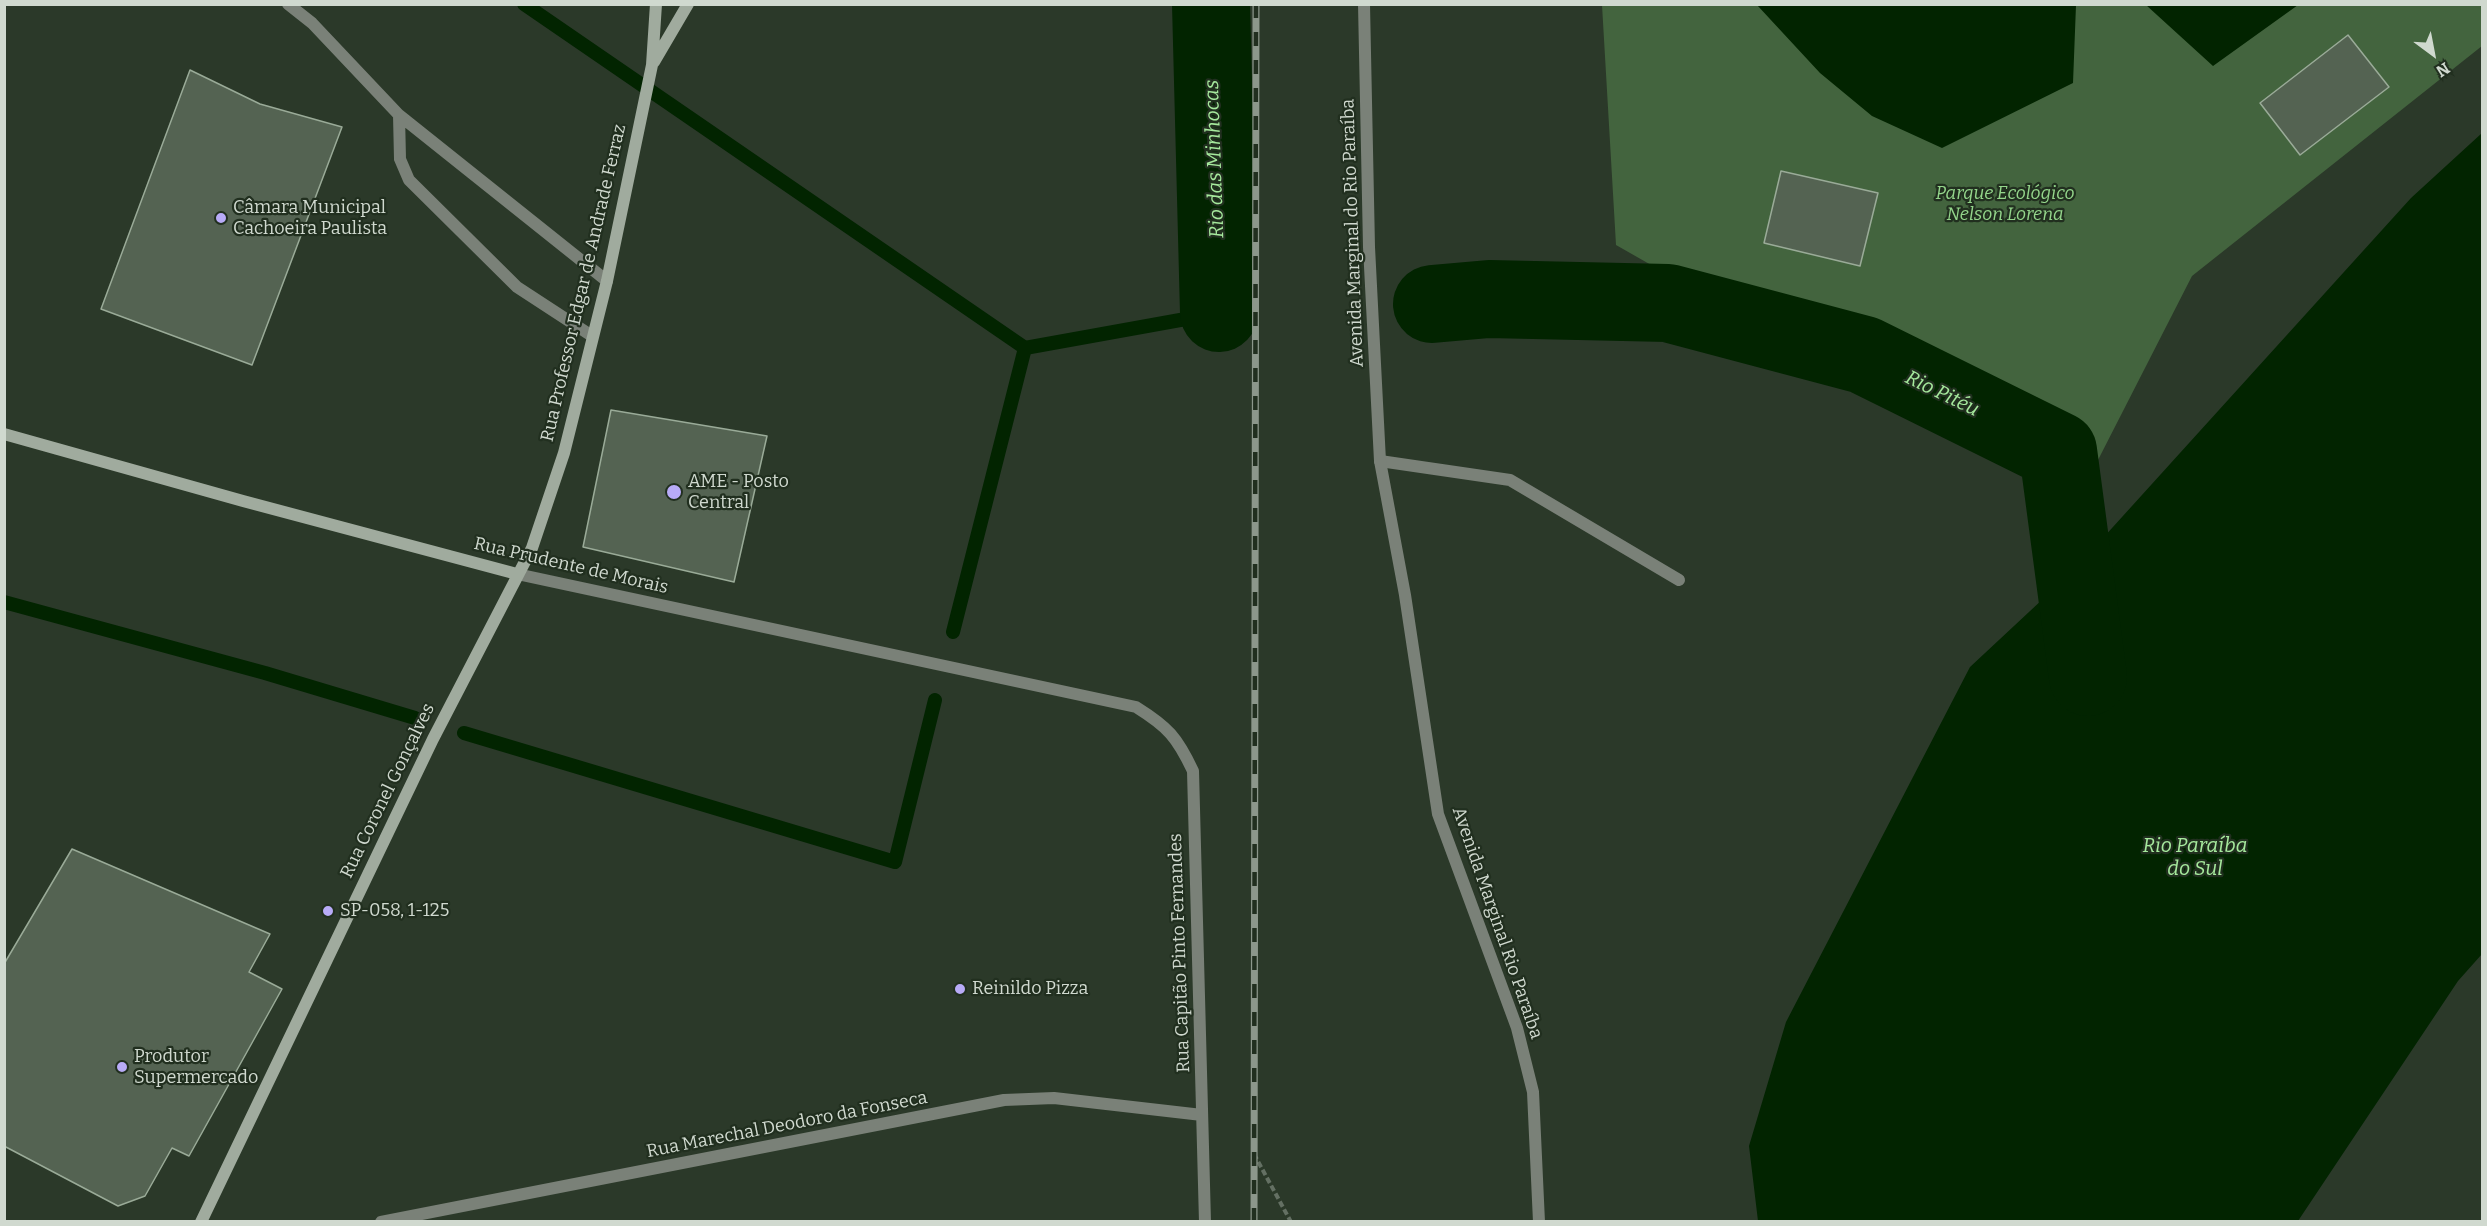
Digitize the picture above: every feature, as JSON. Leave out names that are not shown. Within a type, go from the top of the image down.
[{"type":"main road","name":"Rua Professor Edgar de Andrade Ferraz","points":[[517,574],[532,548],[564,453],[607,281],[652,65],[656,4]]},
{"type":"main road","name":"Rua Professor Edgar de Andrade Ferraz","points":[[652,65],[688,4]]},
{"type":"main road","name":"Rua Prudente de Morais","points":[[4,434],[517,574]]},
{"type":"main road","name":"Rua Coronel Gonçalves","points":[[201,1221],[433,739],[517,574]]},
{"type":"street","points":[[288,4],[312,24],[399,115],[607,281]]},
{"type":"street","name":"Avenida Marginal do Rio Paraíba","points":[[1364,4],[1369,247],[1380,461]]},
{"type":"street","points":[[399,115],[400,159],[409,180],[517,287],[592,336]]},
{"type":"street","points":[[1380,461],[1510,480],[1679,580]]},
{"type":"street","name":"Avenida Marginal Rio Paraíba","points":[[1380,461],[1405,595],[1438,814],[1517,1028],[1533,1092],[1539,1221]]},
{"type":"street","name":"Rua Prudente de Morais","points":[[517,574],[1136,707]]},
{"type":"street","name":"Rua Capitão Pinto Fernandes","points":[[1136,707],[1162,723],[1181,745],[1193,771],[1205,1221]]},
{"type":"street","name":"Rua Marechal Deodoro da Fonseca","points":[[381,1221],[1004,1100],[1054,1098],[1202,1115]]},
{"type":"path","points":[[1254,1154],[1291,1221]]},
{"type":"green space","name":"Parque Ecológico Nelson Lorena","points":[[2482,4],[2482,46],[2192,276],[2098,460],[1939,392],[1818,360],[1616,245],[1602,5]]},
{"type":"water","points":[[1757,5],[2076,5],[2073,83],[1942,148],[1872,116],[1820,73]]},
{"type":"water","points":[[2146,5],[2298,5],[2213,66]]},
{"type":"water","name":"Rio Paraíba do Sul","points":[[2482,133],[2482,954],[2458,981],[2298,1221],[1758,1221],[1749,1146],[1786,1022],[1970,667],[2074,570],[2411,198]]},
{"type":"building","points":[[2348,35],[2389,87],[2300,155],[2260,103]]},
{"type":"building","name":"Câmara Municipal Cachoeira Paulista","points":[[190,70],[260,104],[342,127],[252,365],[101,309]]},
{"type":"building","points":[[1781,171],[1878,193],[1860,266],[1764,243]]},
{"type":"building","name":"AME - Posto Central","points":[[611,410],[767,436],[734,582],[583,547]]},
{"type":"building","name":"Produtor Supermercado","points":[[72,849],[270,934],[249,972],[282,989],[189,1156],[172,1148],[145,1196],[118,1206],[4,1146],[4,964]]},
{"type":"waterway","points":[[524,4],[1025,348],[1219,313]]},
{"type":"waterway","name":"Rio das Minhocas","points":[[1211,4],[1219,313]]},
{"type":"waterway","name":"Rio Pitéu","points":[[1432,304],[1489,299],[1668,303],[1864,355],[2058,451],[2088,677]]},
{"type":"waterway","points":[[953,632],[1025,348]]},
{"type":"waterway","points":[[4,602],[265,673],[415,718]]},
{"type":"waterway","points":[[464,733],[895,862],[935,700]]},
{"type":"railway","points":[[1254,1222],[1256,4]]},
{"type":"place","name":"Câmara Municipal Cachoeira Paulista","points":[[221,218]]},
{"type":"place","name":"AME - Posto Central","points":[[674,492]]},
{"type":"place","name":"SP-058, 1-125","points":[[328,911]]},
{"type":"place","name":"Reinildo Pizza","points":[[960,989]]},
{"type":"place","name":"Produtor Supermercado","points":[[122,1067]]}]
